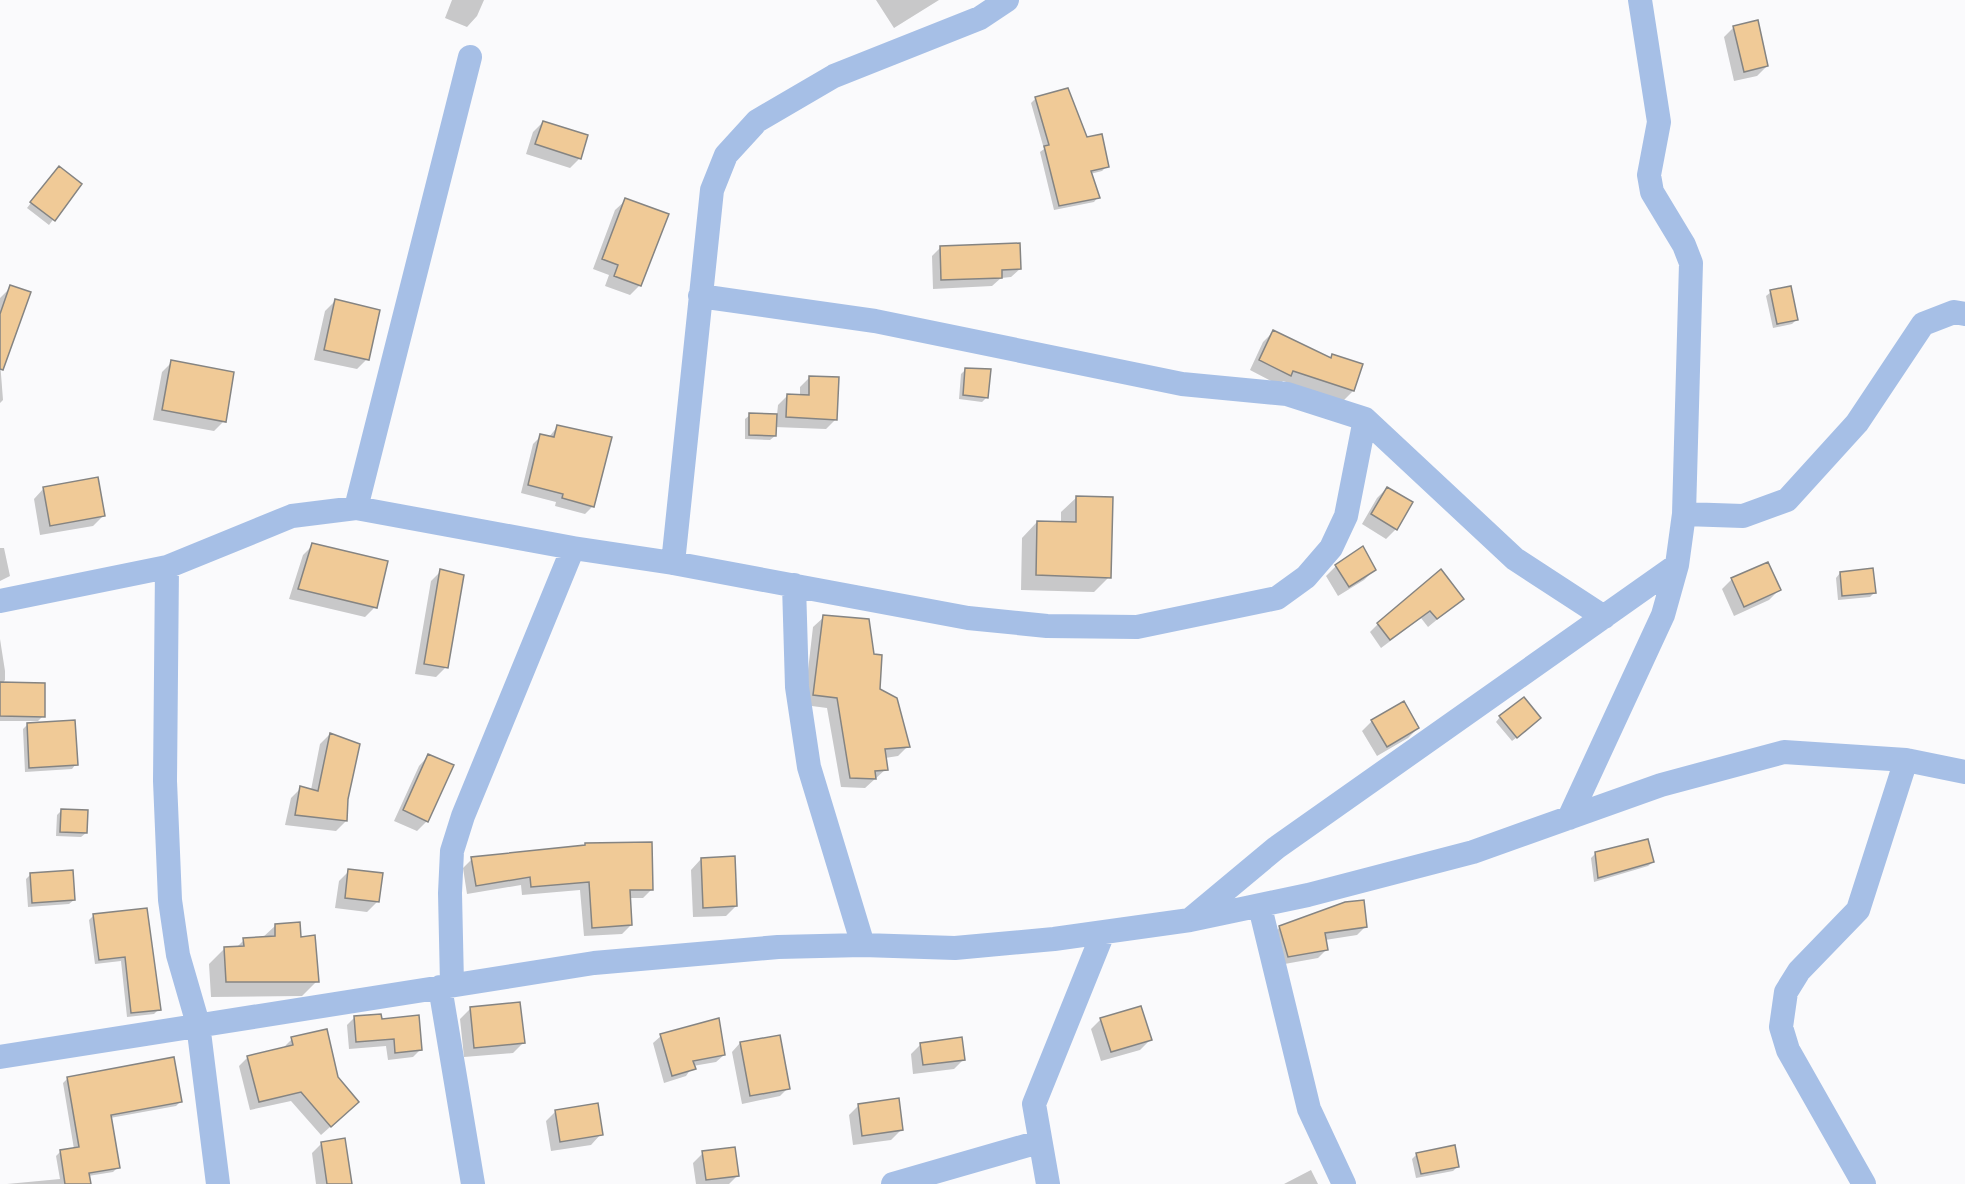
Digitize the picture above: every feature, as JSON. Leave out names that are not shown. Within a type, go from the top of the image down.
[{"type":"street","points":[[673,563],[712,190],[726,155],[757,121],[834,76],[980,18],[1007,0]]},
{"type":"street","points":[[1569,818],[1663,615],[1677,565],[1684,514],[1691,262],[1684,244],[1652,192],[1649,175],[1659,122],[1640,0]]},
{"type":"street","points":[[356,508],[470,57]]},
{"type":"street","points":[[700,296],[874,321],[1182,384],[1287,394],[1365,418],[1515,558],[1604,617]]},
{"type":"street","points":[[1684,514],[1743,516],[1787,500],[1857,423],[1923,324],[1954,312],[1965,314]]},
{"type":"street","points":[[0,601],[167,567],[292,516],[356,508],[573,548],[673,563],[968,618],[1047,626],[1137,627],[1277,598],[1306,577],[1331,548],[1346,516],[1365,418]]},
{"type":"street","points":[[473,1184],[446,985],[452,851],[463,816],[573,548]]},
{"type":"street","points":[[1190,920],[1276,848],[1677,565]]},
{"type":"street","points":[[167,567],[165,781],[170,900],[178,955],[198,1024],[218,1184]]},
{"type":"street","points":[[794,585],[797,687],[809,767],[863,945]]},
{"type":"street","points":[[0,1057],[446,985],[674,954],[863,945],[955,948],[1103,933],[1190,920],[1260,907],[1473,852],[1661,785],[1784,752],[1906,760],[1965,772]]},
{"type":"street","points":[[1864,1184],[1788,1050],[1781,1027],[1786,992],[1799,971],[1858,910],[1906,760]]},
{"type":"street","points":[[1260,907],[1309,1109],[1344,1184]]},
{"type":"street","points":[[1048,1184],[1034,1104],[1103,933]]},
{"type":"street","points":[[893,1184],[1039,1142]]},
{"type":"building","points":[[1758,20],[1768,66],[1744,72],[1733,26]]},
{"type":"building","points":[[1068,88],[1087,137],[1102,134],[1109,167],[1091,171],[1100,198],[1059,206],[1044,146],[1049,145],[1035,97]]},
{"type":"building","points":[[543,121],[588,135],[581,159],[535,144]]},
{"type":"building","points":[[59,166],[82,184],[55,221],[30,202]]},
{"type":"building","points":[[625,198],[669,214],[641,286],[614,276],[618,265],[602,259]]},
{"type":"building","points":[[1020,243],[1021,269],[1002,270],[1002,278],[941,280],[940,246]]},
{"type":"building","points":[[10,285],[31,292],[3,370],[0,369],[0,314]]},
{"type":"building","points":[[1791,286],[1798,320],[1777,324],[1770,290]]},
{"type":"building","points":[[335,299],[380,310],[369,360],[324,350]]},
{"type":"building","points":[[1273,330],[1331,358],[1332,354],[1363,364],[1354,391],[1293,371],[1291,376],[1259,360]]},
{"type":"building","points":[[171,360],[234,372],[226,422],[162,410]]},
{"type":"building","points":[[965,368],[991,369],[988,398],[963,395]]},
{"type":"building","points":[[809,376],[839,377],[837,420],[786,417],[787,394],[809,395]]},
{"type":"building","points":[[749,413],[777,414],[776,436],[749,435]]},
{"type":"building","points":[[557,425],[612,437],[594,507],[562,498],[563,494],[528,485],[540,434],[554,437]]},
{"type":"building","points":[[98,477],[105,516],[50,526],[43,487]]},
{"type":"building","points":[[1387,487],[1413,502],[1397,530],[1371,514]]},
{"type":"building","points":[[1076,496],[1113,497],[1111,578],[1036,575],[1037,521],[1076,522]]},
{"type":"building","points":[[312,543],[388,561],[377,608],[298,589]]},
{"type":"building","points":[[1363,546],[1376,570],[1349,587],[1335,565]]},
{"type":"building","points":[[1768,562],[1781,590],[1744,607],[1731,578]]},
{"type":"building","points":[[1873,568],[1876,593],[1842,596],[1840,572]]},
{"type":"building","points":[[440,569],[464,575],[448,668],[424,664]]},
{"type":"building","points":[[1441,569],[1464,599],[1437,619],[1430,611],[1390,640],[1377,623]]},
{"type":"building","points":[[823,615],[869,619],[874,654],[882,655],[880,689],[897,698],[910,747],[885,749],[888,770],[875,771],[876,779],[850,778],[837,698],[813,695]]},
{"type":"building","points":[[0,682],[45,683],[45,717],[0,716]]},
{"type":"building","points":[[1524,697],[1541,718],[1517,738],[1499,716]]},
{"type":"building","points":[[1404,701],[1419,728],[1387,747],[1371,720]]},
{"type":"building","points":[[75,720],[78,765],[29,768],[27,723]]},
{"type":"building","points":[[330,733],[360,744],[348,799],[347,821],[295,815],[300,786],[318,791]]},
{"type":"building","points":[[428,754],[454,765],[428,822],[403,810]]},
{"type":"building","points":[[61,809],[88,810],[87,833],[60,832]]},
{"type":"building","points":[[1648,839],[1654,862],[1598,878],[1595,852]]},
{"type":"building","points":[[652,842],[653,890],[630,890],[632,925],[592,928],[589,882],[531,887],[530,877],[476,886],[471,857],[585,845],[585,843]]},
{"type":"building","points":[[735,856],[737,906],[703,908],[701,858]]},
{"type":"building","points":[[348,869],[383,873],[379,902],[345,898]]},
{"type":"building","points":[[73,870],[75,900],[32,903],[30,873]]},
{"type":"building","points":[[1364,900],[1367,927],[1325,933],[1328,950],[1288,957],[1279,926],[1345,902]]},
{"type":"building","points":[[147,908],[161,1010],[131,1013],[125,957],[99,960],[93,914]]},
{"type":"building","points":[[300,922],[301,937],[315,935],[319,982],[226,982],[224,947],[244,946],[243,938],[275,936],[275,924]]},
{"type":"building","points":[[520,1002],[525,1043],[474,1048],[470,1007]]},
{"type":"building","points":[[1141,1006],[1152,1040],[1111,1052],[1100,1018]]},
{"type":"building","points":[[381,1014],[382,1019],[419,1015],[422,1050],[395,1053],[394,1039],[356,1042],[354,1016]]},
{"type":"building","points":[[719,1018],[725,1055],[693,1061],[696,1069],[672,1076],[660,1034]]},
{"type":"building","points":[[327,1029],[338,1077],[359,1102],[331,1127],[301,1092],[259,1102],[247,1056],[293,1045],[291,1037]]},
{"type":"building","points":[[780,1035],[790,1089],[750,1096],[740,1042]]},
{"type":"building","points":[[962,1037],[965,1060],[923,1065],[920,1043]]},
{"type":"building","points":[[174,1057],[182,1102],[111,1115],[120,1168],[89,1173],[91,1184],[65,1184],[60,1150],[79,1147],[67,1077]]},
{"type":"building","points":[[899,1098],[903,1130],[862,1136],[858,1104]]},
{"type":"building","points":[[598,1103],[603,1135],[560,1142],[555,1110]]},
{"type":"building","points":[[345,1138],[352,1184],[327,1184],[321,1142]]},
{"type":"building","points":[[1455,1145],[1459,1167],[1421,1174],[1416,1153]]},
{"type":"building","points":[[735,1147],[739,1176],[706,1180],[702,1151]]}]
